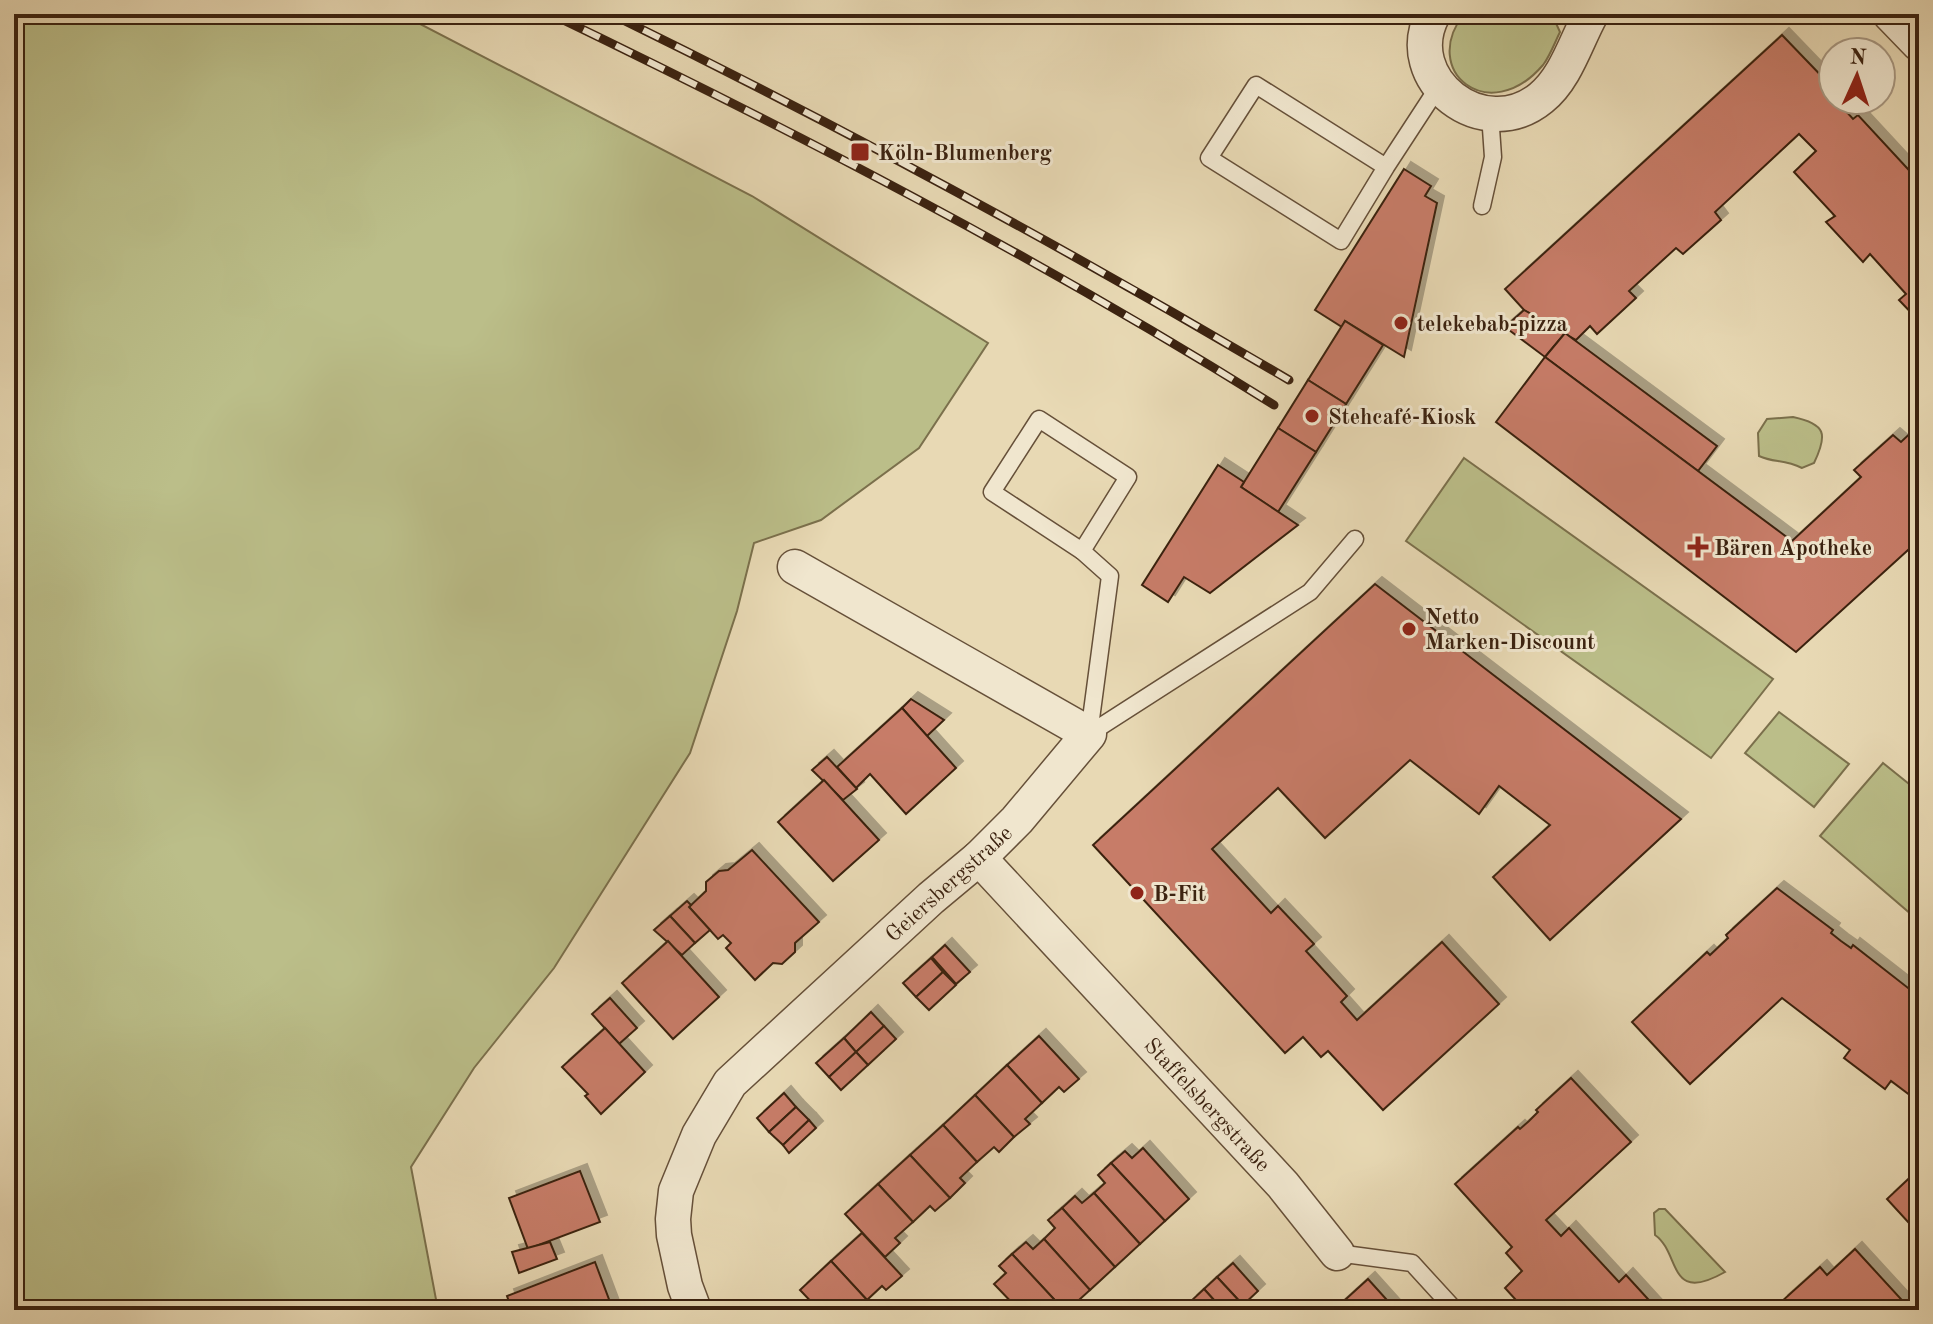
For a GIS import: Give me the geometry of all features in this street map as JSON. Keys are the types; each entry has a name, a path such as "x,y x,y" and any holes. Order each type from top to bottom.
{"street":[{"path":"1433,14 1426,45 1434,77 1456,103 1490,114 1509,114 1527,108 1543,97 1555,83 1591,14"},
{"path":"1890,14 1919,44"},
{"path":"795,567 1089,734"},
{"name":"Geiersbergstraße","path":"694,1310 685,1286 674,1235 676,1191 699,1135 730,1083 931,898 979,858 1017,820 1089,734"},
{"name":"Staffelsbergstraße","path":"979,858 1283,1185 1337,1253"}],"lane":[{"path":"1386,167 1256,85 1209,158 1341,241 1433,95 1443,90"},
{"path":"1482,206 1493,157 1490,114"},
{"path":"1082,551 1128,477 1039,419 992,492 1082,551 1110,576 1089,734"},
{"name":"Geiersbergstraße","path":"1089,734 1310,592 1355,539"},
{"name":"Staffelsbergstraße","path":"1337,1253 1412,1263 1455,1310"}],"green space":[{"path":"14,14 401,14 752,196 988,343 919,448 821,520 754,543 737,611 690,753 554,968 474,1068 411,1167 438,1310 14,1310"},
{"path":"1464,14 1539,14 1555,21 1560,32 1543,65 1522,83 1502,92 1482,92 1466,84 1455,72 1450,55 1452,35"},
{"path":"1793,417 1812,423 1821,432 1821,445 1814,463 1802,468 1759,456 1758,433 1767,419"},
{"path":"1464,458 1773,679 1711,758 1406,541"},
{"path":"1779,712 1849,764 1814,807 1745,753"},
{"path":"1883,763 1919,792 1919,921 1820,836"},
{"path":"1665,1209 1725,1272 1706,1281 1693,1283 1684,1280 1655,1235 1654,1213"}],"building":[{"path":"1782,35 1817,71 1817,116 1850,116 1853,119 1859,116 1919,181 1919,321 1899,300 1906,294 1870,254 1863,262 1826,222 1835,216 1794,172 1816,151 1799,134 1715,212 1721,220 1683,254 1676,248 1629,291 1636,298 1597,334 1590,326 1576,340 1524,310 1505,289"},
{"path":"1404,169 1431,186 1425,196 1437,203 1404,357 1345,321 1342,327 1315,310"},
{"path":"1524,310 1565,333 1545,357 1505,327"},
{"path":"1345,321 1383,345 1346,404 1308,380"},
{"path":"1565,333 1717,446 1698,471 1545,357"},
{"path":"1545,357 1792,541 1861,477 1854,470 1893,435 1901,442 1919,425 1919,540 1796,652 1496,422"},
{"name":"Stehcafé-Kiosk","path":"1308,380 1346,404 1316,452 1278,428"},
{"path":"1278,428 1316,452 1278,512 1241,487"},
{"path":"1218,465 1244,482 1241,487 1298,525 1210,593 1184,577 1168,602 1142,585"},
{"path":"1375,584 1681,819 1550,940 1493,877 1550,825 1499,786 1479,814 1410,760 1325,838 1278,788 1212,849 1271,913 1278,906 1314,944 1306,951 1347,996 1341,1002 1357,1020 1442,942 1499,1004 1383,1110 1328,1051 1321,1057 1303,1037 1285,1053 1093,845"},
{"path":"911,699 944,720 927,736 902,708"},
{"path":"902,708 956,768 906,814 870,774 856,788 837,767"},
{"path":"827,757 857,789 843,800 812,770"},
{"path":"824,780 879,840 833,881 778,822"},
{"path":"752,850 819,922 795,943 795,952 782,964 773,963 755,980 726,948 731,943 723,935 718,939 689,907 706,891 706,882 719,871 728,870"},
{"path":"1777,888 1833,930 1831,933 1841,941 1851,948 1853,945 1912,991 1910,993 1919,1001 1919,1102 1891,1081 1885,1089 1844,1058 1850,1050 1782,998 1690,1084 1632,1022 1707,952 1710,955 1728,938 1726,935"},
{"path":"687,901 710,930 695,943 670,916"},
{"path":"670,916 695,943 682,955 654,930"},
{"path":"668,941 719,997 673,1039 622,983"},
{"path":"945,945 970,972 956,984 932,957"},
{"path":"931,958 943,972 916,997 903,983"},
{"path":"943,972 956,985 929,1010 916,997"},
{"path":"610,998 637,1028 619,1044 592,1014"},
{"path":"871,1012 884,1026 856,1052 844,1038"},
{"path":"884,1026 896,1039 868,1065 856,1052"},
{"path":"605,1028 645,1072 601,1114 585,1096 588,1094 562,1067"},
{"path":"1039,1036 1079,1079 1064,1092 1059,1087 1042,1103 1007,1065"},
{"path":"844,1038 856,1052 829,1077 816,1063"},
{"path":"856,1052 868,1065 841,1090 829,1077"},
{"path":"1007,1065 1042,1103 1025,1119 1030,1124 1014,1137 975,1095"},
{"path":"1571,1078 1631,1142 1546,1220 1561,1236 1569,1228 1619,1282 1626,1275 1658,1310 1525,1310 1505,1288 1522,1271 1506,1253 1512,1247 1455,1184 1518,1127 1520,1129 1529,1121 1538,1112 1536,1110"},
{"path":"784,1093 796,1107 769,1132 757,1118"},
{"path":"975,1095 1014,1137 999,1152 994,1147 977,1162 943,1125"},
{"path":"796,1107 809,1120 783,1145 769,1132"},
{"path":"809,1120 816,1128 789,1153 783,1145"},
{"path":"943,1125 977,1162 960,1178 965,1183 950,1198 910,1155"},
{"path":"1143,1148 1189,1199 1165,1221 1111,1163 1125,1151 1132,1158"},
{"path":"910,1155 950,1198 935,1211 930,1206 913,1222 878,1184"},
{"path":"1111,1163 1165,1221 1140,1244 1094,1193 1105,1183 1098,1175"},
{"path":"1919,1169 1919,1234 1887,1199"},
{"path":"580,1171 600,1222 528,1249 509,1198"},
{"path":"878,1184 913,1222 895,1238 900,1243 885,1257 845,1214"},
{"path":"1094,1193 1140,1244 1115,1267 1062,1208 1075,1196 1082,1203"},
{"path":"1062,1208 1115,1267 1090,1290 1044,1239 1055,1228 1048,1220"},
{"path":"862,1233 902,1276 886,1290 882,1286 867,1300 831,1261"},
{"path":"1044,1239 1090,1290 1068,1310 1064,1310 1012,1254 1026,1242 1033,1249"},
{"path":"550,1242 557,1259 519,1273 512,1252"},
{"path":"1855,1249 1911,1310 1788,1310 1781,1302 1820,1267 1827,1275"},
{"path":"1012,1254 1064,1310 1019,1310 994,1284 1006,1273 999,1266"},
{"path":"831,1261 867,1300 855,1310 819,1310 800,1290"},
{"path":"595,1262 613,1310 512,1310 507,1296"},
{"path":"1233,1263 1258,1291 1243,1305 1217,1277"},
{"path":"1217,1277 1243,1305 1237,1310 1223,1310 1204,1289"},
{"path":"1368,1279 1396,1310 1335,1309"},
{"path":"1204,1289 1223,1310 1197,1310 1190,1302"}],"railway":[{"path":"551,14 918,199 1097,299 1274,405"},
{"path":"611,14 953,190 1289,380"}],"place":[{"name":"Köln-Blumenberg","path":"860,152"},
{"name":"telekebab-pizza","path":"1401,323"},
{"name":"Stehcafé-Kiosk","path":"1312,416"},
{"name":"Bären Apotheke","path":"1698,547"},
{"name":"Netto Marken-Discount","path":"1409,629"},
{"name":"B-Fit","path":"1137,893"}]}
